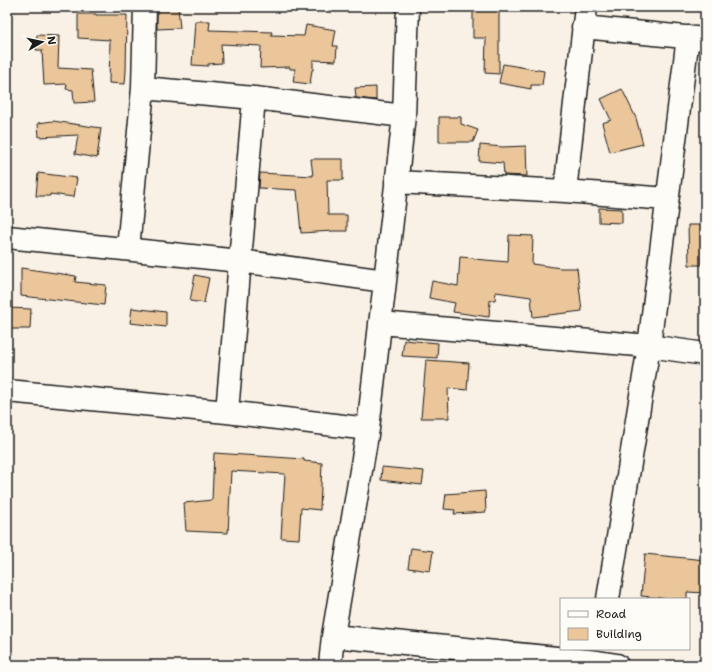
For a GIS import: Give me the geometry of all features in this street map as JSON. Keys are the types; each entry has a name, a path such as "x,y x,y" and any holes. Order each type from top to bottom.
{"street":[{"path":"128,250 143,88 145,7"},
{"path":"330,665 333,636 368,429 404,116 408,7"},
{"path":"565,192 584,17 696,38 667,200 649,346 608,598"},
{"path":"143,88 254,98 404,116"},
{"path":"227,412 254,98"},
{"path":"396,182 565,192 667,200"},
{"path":"7,237 240,261 385,281"},
{"path":"380,322 649,346 705,354"},
{"path":"7,391 227,412 368,429"},
{"path":"333,636 605,659"}],"building":[{"path":"157,7 178,7 180,28 157,29"},
{"path":"473,7 499,7 499,74 485,73 486,38 473,38"},
{"path":"78,14 127,15 125,84 109,83 110,40 78,38"},
{"path":"195,21 210,21 209,30 272,32 271,35 304,36 306,25 336,30 333,46 337,46 336,61 313,60 313,70 310,84 293,82 295,69 290,69 290,67 260,68 261,46 221,44 222,63 208,64 208,66 192,65"},
{"path":"37,35 59,36 58,68 91,70 94,102 74,103 73,90 66,89 67,84 44,85 42,50 36,50"},
{"path":"503,64 544,71 542,85 531,85 531,89 499,83"},
{"path":"376,87 376,100 356,98 355,88"},
{"path":"622,89 636,118 643,144 610,152 602,123 611,120 601,99"},
{"path":"439,117 461,117 461,124 478,130 473,142 439,142"},
{"path":"53,121 101,128 97,158 75,154 78,135 39,137 38,123"},
{"path":"480,145 503,147 526,146 527,176 504,175 503,163 479,161"},
{"path":"311,159 343,159 343,180 327,180 328,215 347,215 347,231 301,233 297,190 259,188 260,173 313,176"},
{"path":"38,173 77,178 74,197 50,194 50,196 36,196"},
{"path":"599,208 622,209 622,223 599,222"},
{"path":"688,225 705,225 705,265 689,265"},
{"path":"509,235 533,236 532,264 561,268 577,268 582,311 533,317 531,297 496,292 495,300 490,300 489,317 453,312 455,303 429,298 432,281 458,286 460,257 508,262"},
{"path":"21,268 76,276 75,282 106,285 104,305 21,296"},
{"path":"195,275 209,278 204,303 190,301"},
{"path":"7,308 31,309 30,329 7,329"},
{"path":"132,308 166,312 166,327 130,323"},
{"path":"404,340 438,343 437,358 402,356"},
{"path":"426,360 469,363 467,390 448,388 449,418 421,418"},
{"path":"214,453 304,459 304,461 322,463 320,510 301,508 299,539 281,538 285,474 231,471 228,533 186,531 184,503 212,500"},
{"path":"382,467 424,471 422,485 381,480"},
{"path":"485,491 486,512 454,514 455,510 444,509 446,494"},
{"path":"411,548 433,551 430,571 408,568"},
{"path":"645,554 705,560 705,593 687,592 687,598 641,596"}]}
